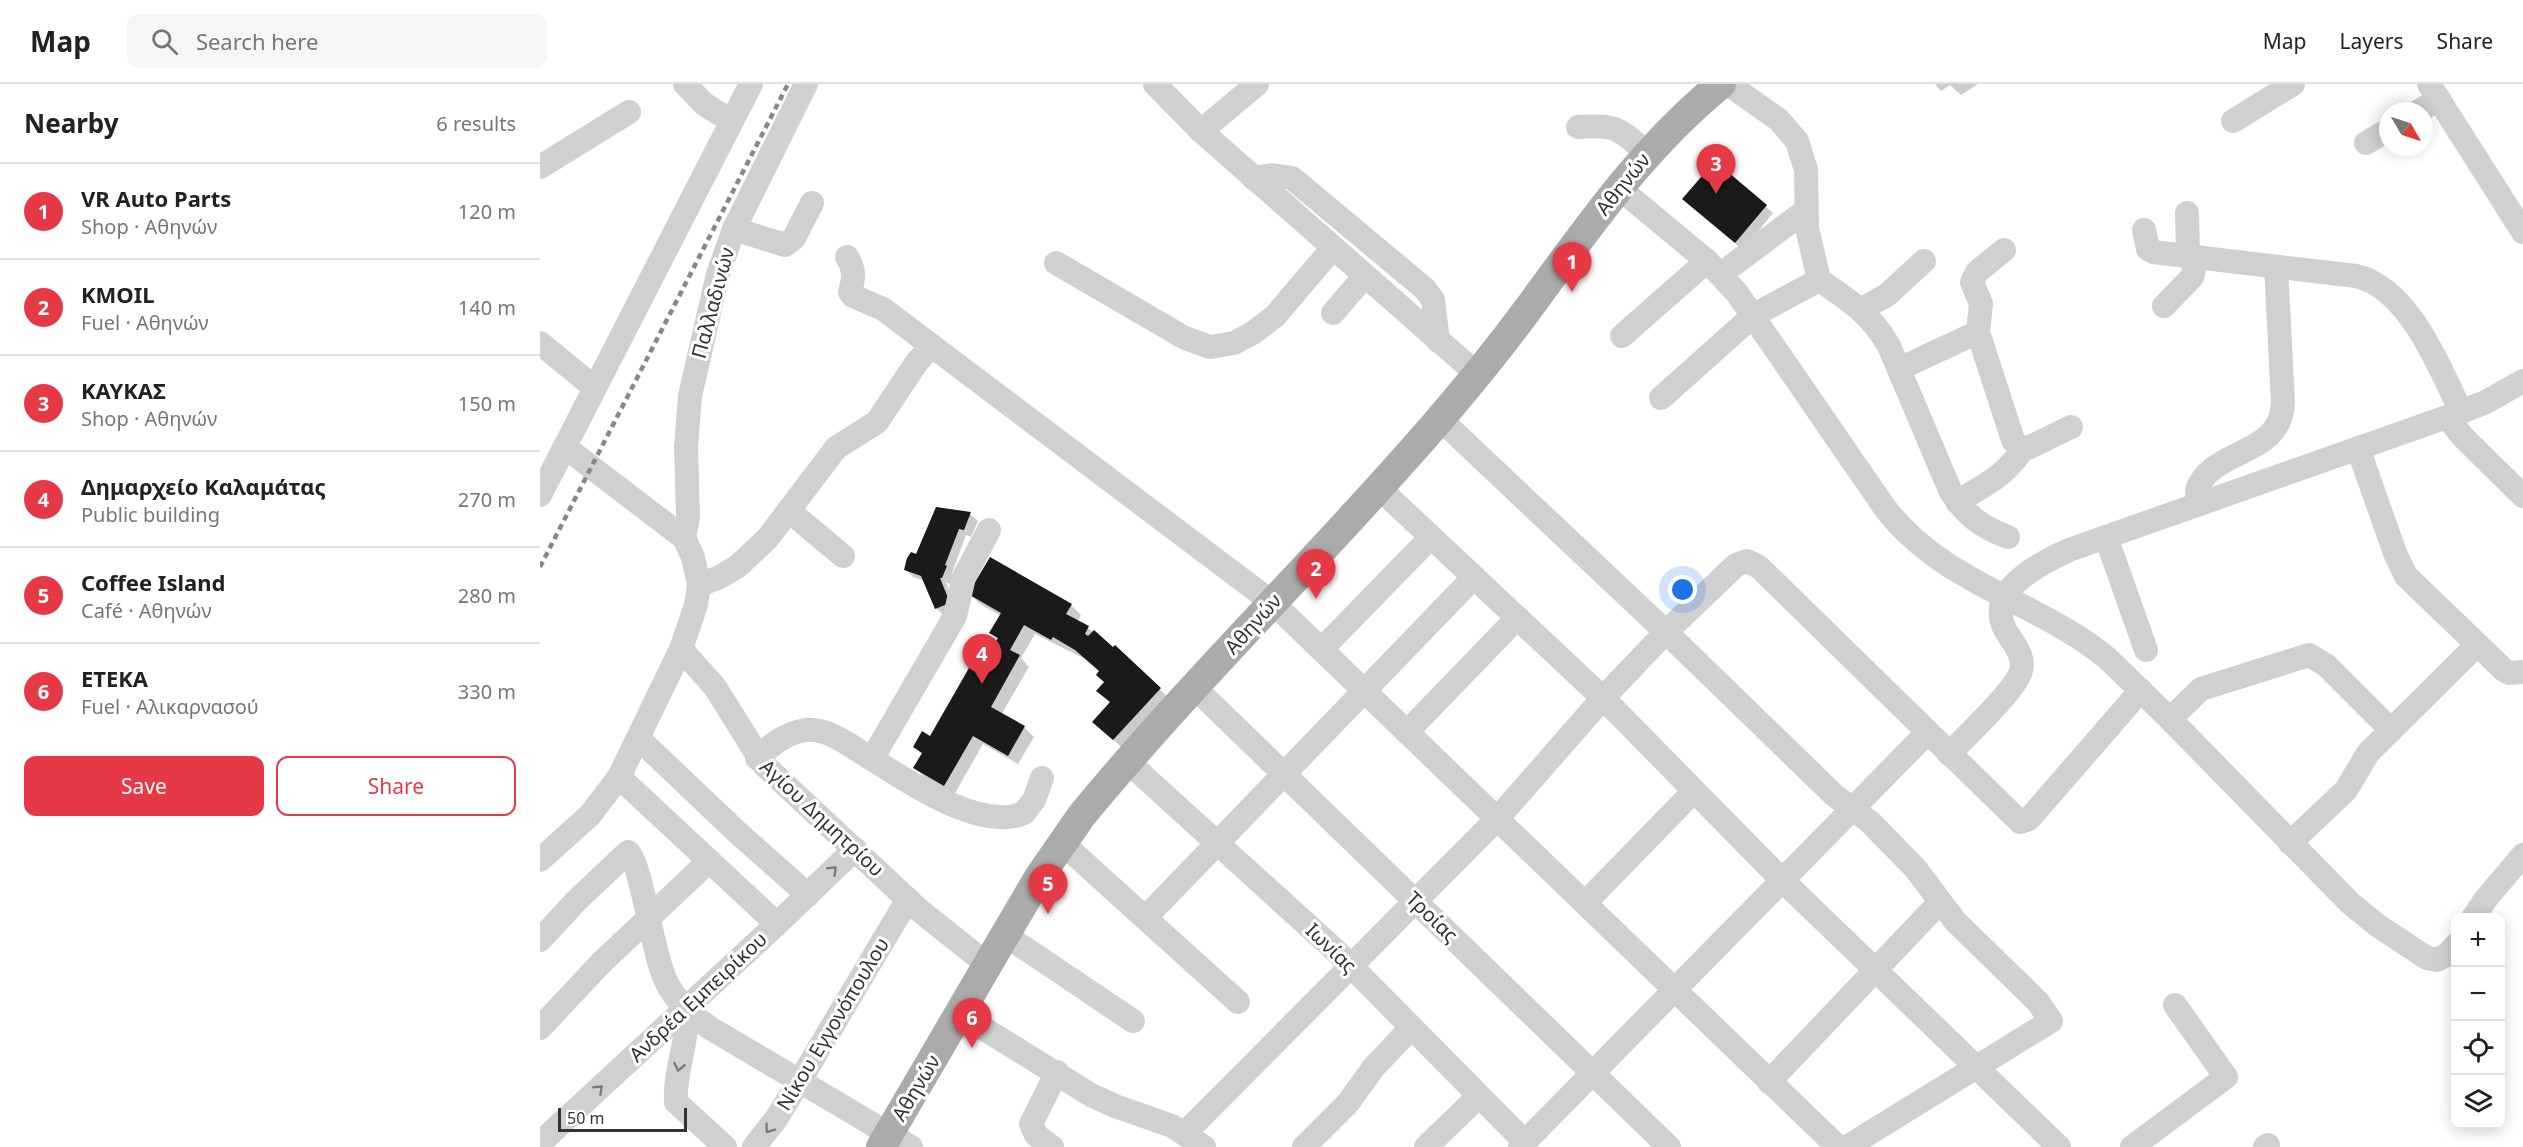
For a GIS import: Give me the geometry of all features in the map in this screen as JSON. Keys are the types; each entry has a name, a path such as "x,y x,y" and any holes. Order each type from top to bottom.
{"main road":[{"name":"Αθηνών","path":"894,1143 960,1014 1061,842 1128,762 1440,419 1619,188 1648,154 1695,106 1721,84"}],"street":[{"path":"685,84 704,104 731,121"},
{"path":"544,478 565,447 751,84"},
{"name":"Παλλαδινών","path":"684,538 688,517 686,447 690,396 720,268 734,229 806,84"},
{"path":"1155,84 1201,131 1253,178 1477,374"},
{"path":"1201,131 1257,84"},
{"path":"1728,84 1779,120 1797,141 1806,171 1805,211 1819,280 1862,309 1878,327 1899,369 1957,502 1974,521 2008,537"},
{"path":"2233,121 2293,84"},
{"path":"2429,98 2523,232"},
{"path":"540,167 629,112"},
{"path":"1578,127 1604,125 1614,128 1648,154"},
{"path":"2366,143 2379,135"},
{"path":"1253,178 1283,175 1298,182 1425,289 1434,306 1438,341"},
{"path":"1619,188 1714,268 1755,315 1830,429 1903,530 1926,550 2003,598 2090,644 2141,690 2358,910 2427,958 2437,960 2451,951"},
{"path":"734,229 785,245 794,238 812,203"},
{"path":"1622,336 1714,268 1805,211"},
{"path":"2164,306 2192,278 2193,256 2187,213"},
{"path":"2144,230 2150,251 2365,278 2384,289 2428,343 2463,437 2523,496"},
{"path":"1056,263 1185,338 1210,347 1234,343 1253,333 1275,316 1332,249"},
{"path":"2004,250 1973,276 1973,288 1982,310 1978,332 2013,440 2017,446 2023,448"},
{"path":"847,257 853,267 854,279 850,292 853,296 883,309 1277,599 1364,691 1838,1147"},
{"path":"1862,309 1887,295 1924,261"},
{"path":"2198,504 2197,490 2208,474 2221,463 2259,443 2273,432 2280,421 2283,402 2276,267"},
{"path":"1333,313 1364,277"},
{"path":"1660,398 1755,315 1819,280"},
{"path":"1899,369 1978,332"},
{"path":"540,343 595,388"},
{"path":"699,585 720,577 743,562 767,540 836,448 877,422 917,362 932,346"},
{"path":"1949,754 2013,685 2021,671 2021,656 2003,625 2000,613 2003,598 2041,563 2198,504 2454,415 2495,398 2523,381"},
{"path":"1440,419 1666,632 1834,795 1870,822 1915,867 1955,921 2038,1002 2051,1021 1847,1147"},
{"path":"1957,502 2010,468 2023,448 2071,428"},
{"path":"540,860 590,814 619,777 681,650 696,604 699,585 696,566 684,538 565,447"},
{"path":"2358,448 2406,576 2504,670 2509,673 2523,672"},
{"path":"1379,488 1603,698 1781,879 2059,1147"},
{"path":"789,511 843,556"},
{"path":"872,759 955,616 968,568 989,530"},
{"path":"1322,649 1431,537"},
{"path":"2106,537 2146,650"},
{"path":"960,1014 1102,1100 1172,1126 1194,1140 1351,966 1497,819 1603,698 1666,632 1736,565 1747,561 1758,567 2020,822 2029,819 2141,690"},
{"path":"1146,917 1474,577"},
{"path":"1407,732 1517,618"},
{"path":"2290,843 2346,790 2368,753 2477,645"},
{"name":"Αγίου Δημητρίου","path":"681,650 711,682 758,758 908,899 988,966"},
{"path":"2170,719 2201,689 2309,655 2326,665 2391,730"},
{"name":"Τροίας","path":"1195,688 1669,1147"},
{"path":"758,758 784,737 807,730 821,731 834,736 948,802 972,813 989,816 1011,816 1024,813 1034,800 1042,778"},
{"path":"1523,1145 1781,879 1927,733"},
{"path":"639,739 736,832 808,895"},
{"name":"Ιωνίας","path":"1128,762 1351,966 1523,1145"},
{"path":"619,777 777,924"},
{"path":"1585,903 1694,791"},
{"path":"1061,842 1239,1002"},
{"name":"Ανδρέα Εμπειρίκου","path":"540,1143 855,849"},
{"path":"540,940 577,900 628,852 633,856 639,870 647,919 661,969 670,989 686,1009 710,1028 894,1143"},
{"path":"2476,913 2523,855"},
{"path":"540,1028 601,963 708,862"},
{"name":"Νίκου Εγγονόπουλου","path":"754,1147 776,1119 799,1082 908,899"},
{"path":"1769,1082 1940,903"},
{"path":"1005,935 1133,1021"},
{"path":"2132,1147 2226,1077 2175,1005"},
{"path":"686,1009 688,1030 675,1086 676,1102 725,1147"},
{"path":"1304,1147 1347,1103 1374,1066 1411,1028"},
{"path":"1052,1147 1036,1135 1031,1124 1057,1072"},
{"path":"1426,1147 1478,1097"}],"building":[{"path":"1715,161 1767,205 1735,243 1682,199"},
{"path":"936,507 971,512 964,530 959,529 945,565 947,566 940,578 950,603 935,609 921,576 904,570 911,552 916,554"},
{"path":"990,557 1072,604 1066,614 1089,626 1085,634 1088,636 1094,630 1113,647 1115,645 1161,688 1113,740 1092,722 1110,702 1096,691 1104,682 1096,675 1099,671 1075,650 1053,637 1051,640 1024,625 1010,650 1020,655 991,707 1025,726 1008,756 973,736 944,786 913,768 922,753 913,747 922,731 930,736 973,661 965,657 974,641 981,645 987,635 996,641 998,638 989,633 1001,613 968,594"}],"railway":[{"path":"540,567 788,84"}],"place":[{"name":"ΚΑΥΚΑΣ","path":"1716,194"},
{"name":"VR Auto Parts","path":"1572,292"},
{"name":"KMOIL","path":"1316,599"},
{"name":"Δημαρχείο Καλαμάτας","path":"982,684"},
{"name":"Coffee Island","path":"1048,914"},
{"name":"ΕΤΕΚΑ","path":"972,1048"}]}
